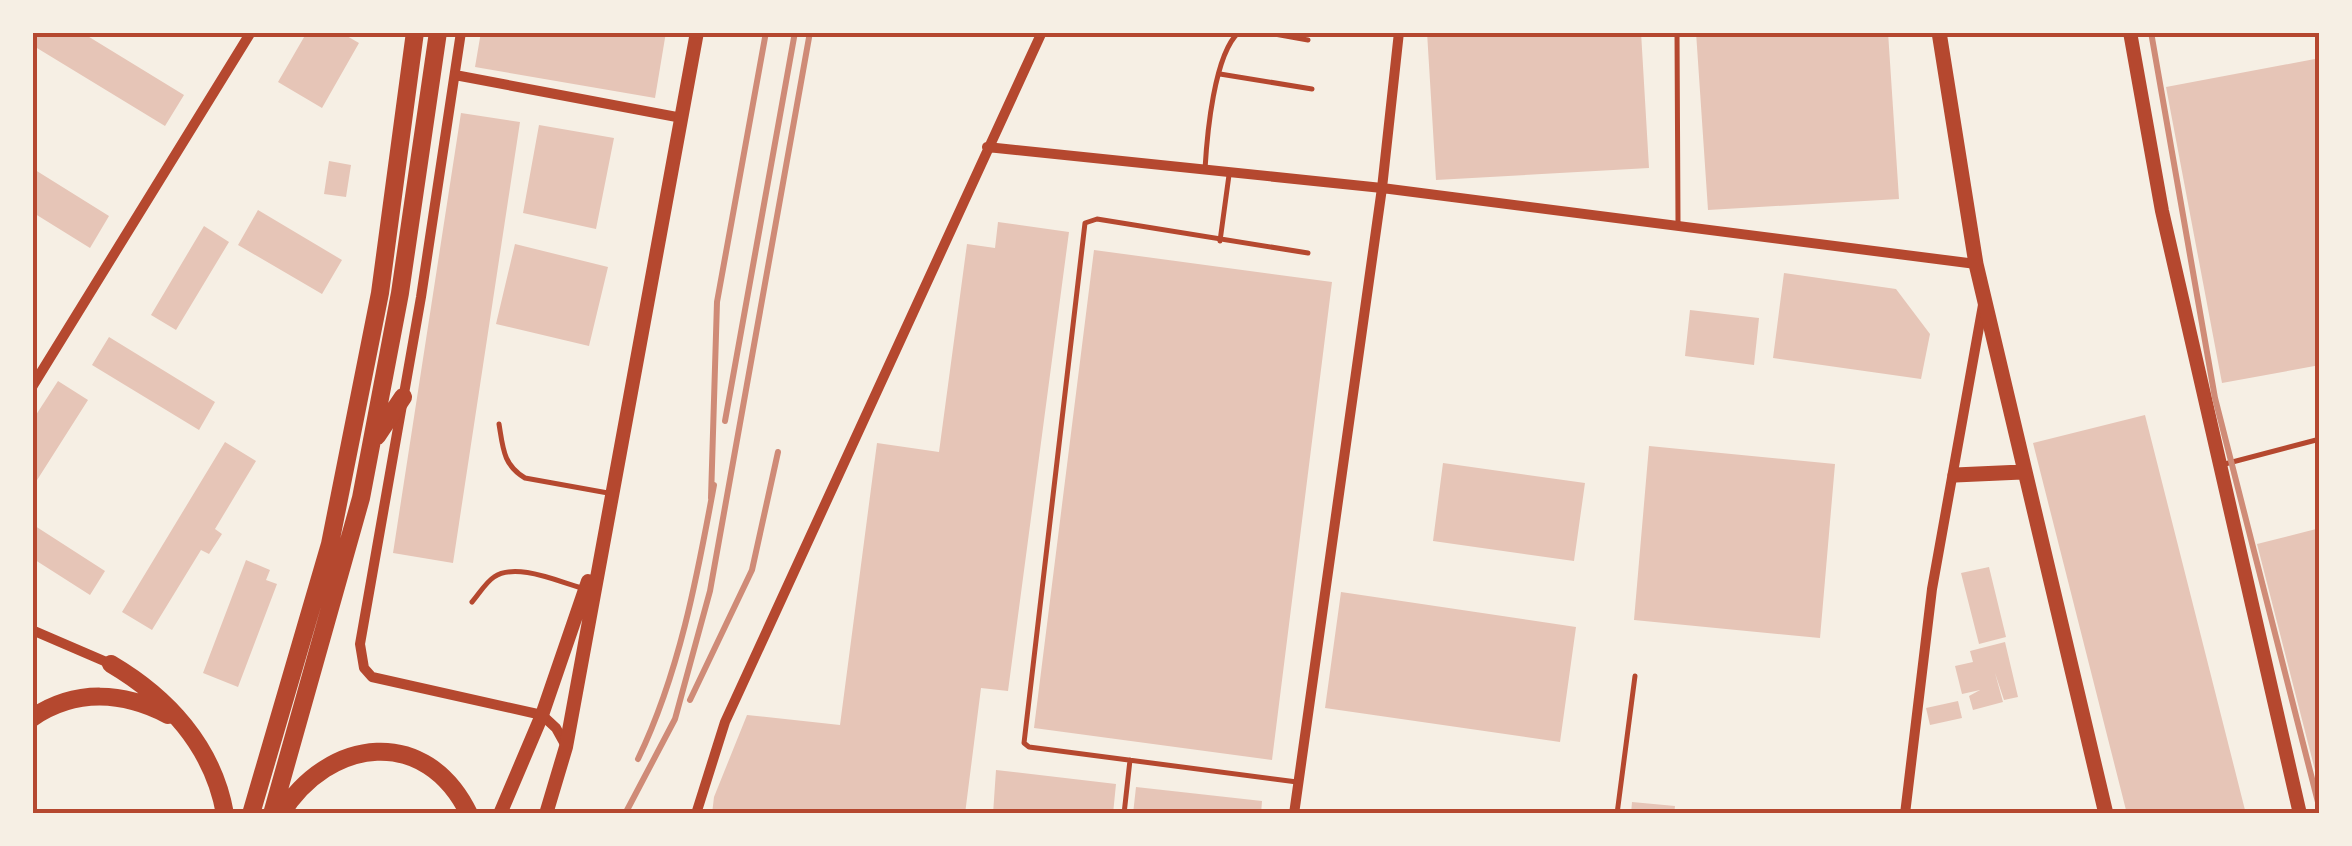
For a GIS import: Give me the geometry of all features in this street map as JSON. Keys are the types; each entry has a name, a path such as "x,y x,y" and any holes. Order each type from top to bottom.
{"main road":[{"path":"251,814 330,544 380,293 415,32"},
{"path":"272,814 351,547 400,292 438,32"},
{"path":"1939,32 1976,264 2022,472 2106,814"},
{"path":"371,445 403,397"},
{"path":"1955,475 2022,472"},
{"path":"111,664 139,680 185,724 210,766 224,814"},
{"path":"32,718 60,703 112,696 143,702 185,724"},
{"path":"281,814 316,772 366,750 397,752 422,763 455,788 469,814"}],"street":[{"path":"32,387 251,32"},
{"path":"461,32 360,644 364,668 381,681 542,715 556,728 566,747"},
{"path":"546,814 566,747 697,32"},
{"path":"696,814 724,722 1042,32"},
{"path":"1294,814 1382,188 1400,32"},
{"path":"2130,32 2162,212 2300,814"},
{"path":"455,75 682,118"},
{"path":"987,146 1382,188 1976,264"},
{"path":"1905,814 1932,589 1984,299"},
{"path":"500,814 542,715 602,543"},
{"path":"32,630 111,664"}],"lane":[{"path":"1204,168 1207,130 1224,51 1238,32"},
{"path":"1263,32 1308,40"},
{"path":"1677,32 1678,226"},
{"path":"1220,74 1312,89"},
{"path":"1220,241 1230,171"},
{"path":"1297,782 1029,747 1024,742 1085,223 1097,219 1308,253"},
{"path":"499,424 505,460 515,472 611,494"},
{"path":"2219,466 2320,439"},
{"path":"472,602 493,577 502,574 522,572 585,589"},
{"path":"1617,814 1635,676"},
{"path":"1124,814 1130,760"}],"building":[{"path":"32,32 81,32 184,95 165,126 32,45"},
{"path":"307,32 340,32 359,43 322,108 278,82"},
{"path":"481,32 666,32 655,98 475,67"},
{"path":"1427,32 1641,32 1649,168 1436,180"},
{"path":"1696,32 1888,32 1899,199 1708,210"},
{"path":"2320,58 2320,365 2222,383 2166,87"},
{"path":"461,113 520,122 453,563 393,553"},
{"path":"539,125 614,138 596,229 523,213"},
{"path":"329,161 351,165 346,197 324,194"},
{"path":"32,168 109,216 90,248 32,212"},
{"path":"258,210 342,260 322,294 238,245"},
{"path":"998,222 1069,232 1008,691 981,688 965,814 712,814 714,797 747,715 840,725 877,443 939,452 967,244 995,248"},
{"path":"204,226 229,242 176,330 151,315"},
{"path":"515,244 608,267 589,346 496,324"},
{"path":"1094,250 1332,282 1272,760 1034,728"},
{"path":"1784,273 1896,289 1930,334 1921,379 1773,358"},
{"path":"1690,310 1759,318 1754,365 1685,356"},
{"path":"109,337 215,402 199,430 92,365"},
{"path":"58,381 88,400 32,488 32,421"},
{"path":"2145,415 2246,814 2127,814 2033,443"},
{"path":"225,442 256,461 215,529 222,534 209,554 201,550 152,630 122,612"},
{"path":"1649,446 1835,464 1820,638 1634,620"},
{"path":"1443,463 1585,483 1574,561 1433,541"},
{"path":"32,524 105,571 90,595 32,558"},
{"path":"2320,528 2320,782 2318,782 2257,544"},
{"path":"246,560 270,570 266,580 277,584 238,687 203,673"},
{"path":"1989,567 2006,637 1979,644 1961,573"},
{"path":"1341,592 1576,627 1560,742 1325,708"},
{"path":"2005,642 2018,697 2004,700 1995,673 2003,702 1973,710 1969,696 1980,690 1962,694 1955,666 1973,662 1970,651"},
{"path":"1958,701 1962,718 1930,725 1926,708"},
{"path":"996,770 1116,784 1113,814 993,814"},
{"path":"1136,787 1262,801 1261,814 1133,814"},
{"path":"1632,802 1675,806 1674,814 1631,814"}],"railway":[{"path":"711,498 717,302 766,32"},
{"path":"725,421 795,32"},
{"path":"625,814 675,719 710,591 810,32"},
{"path":"2151,32 2215,398 2320,810"},
{"path":"690,700 752,570 778,452"},
{"path":"638,759 676,659 714,485"}]}
